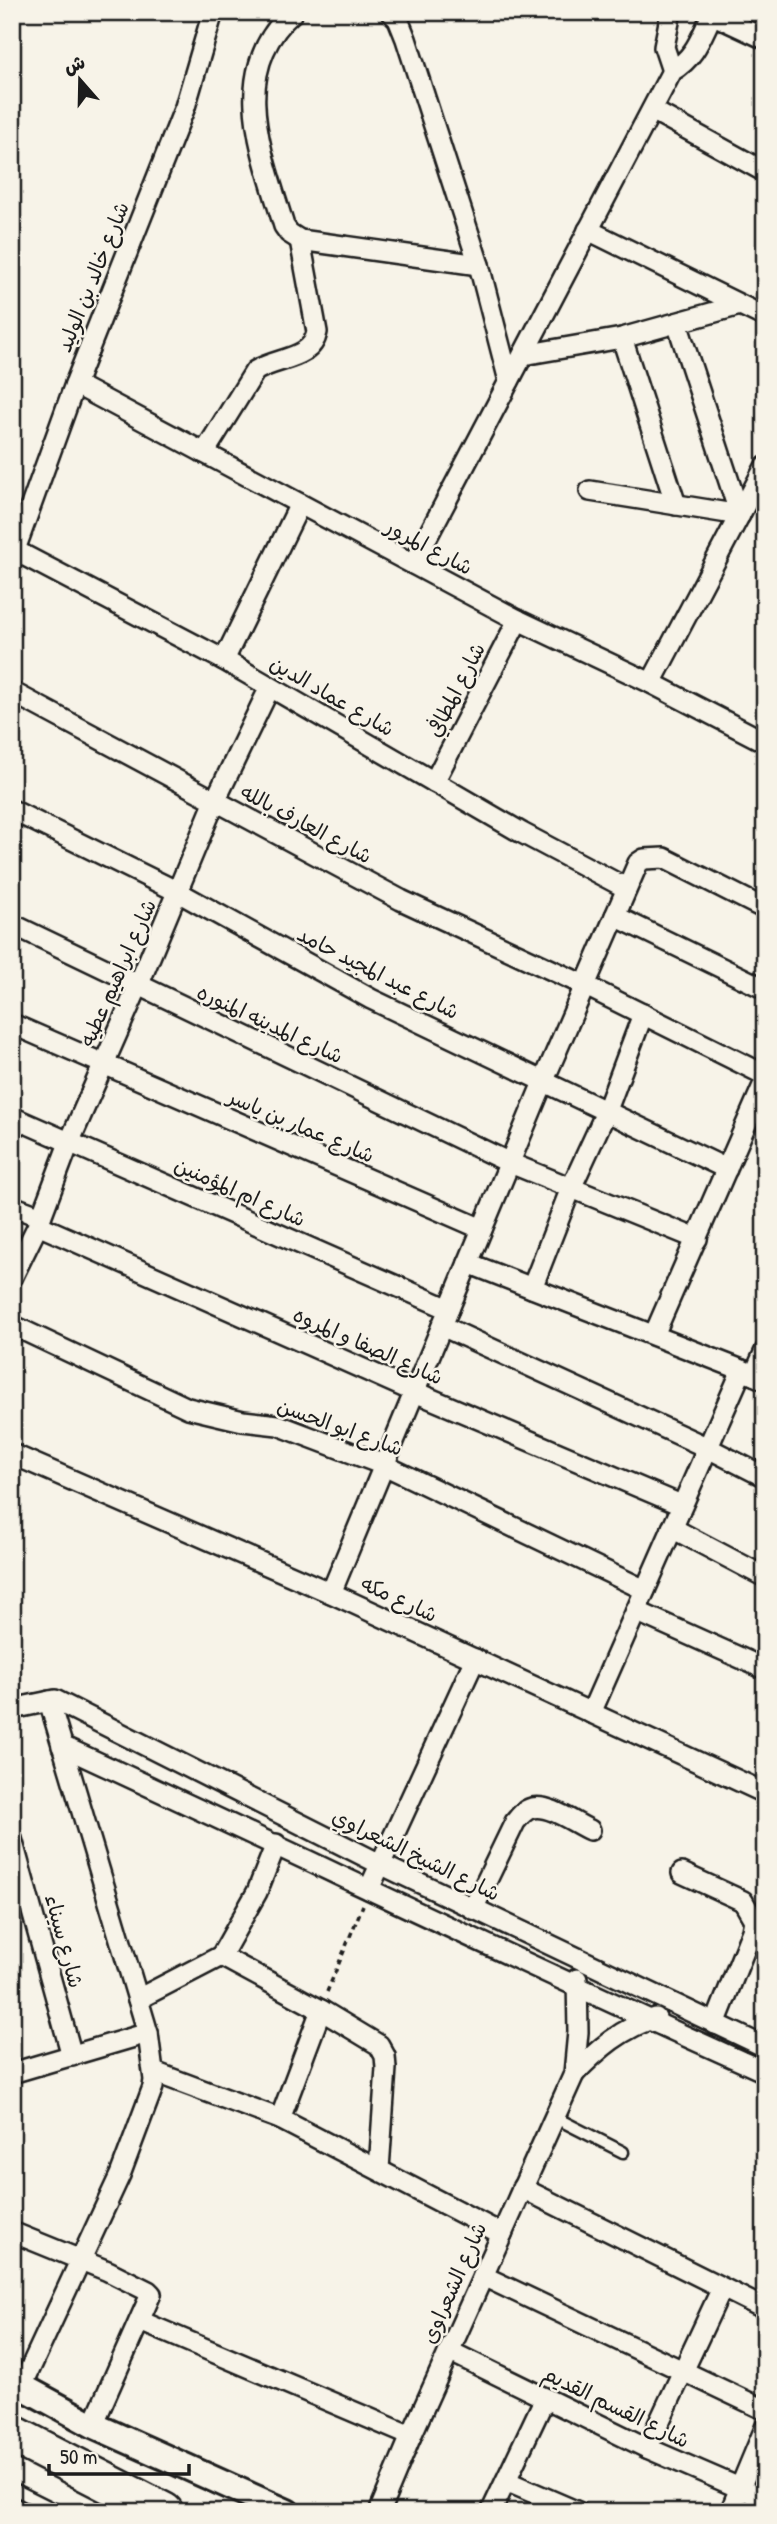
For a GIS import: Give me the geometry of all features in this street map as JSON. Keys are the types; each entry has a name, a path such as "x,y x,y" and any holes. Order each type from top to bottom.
{"highway":[{"path":"12,2434 164,2512"}],"street":[{"name":"شارع خالد بن الوليد","path":"13,552 75,384 185,107 213,12"},
{"path":"293,12 273,35 263,55 256,76 253,99 254,121 284,226 289,233 300,240 479,265"},
{"path":"391,12 398,19 406,39 479,265 509,381"},
{"path":"671,12 664,47 672,71"},
{"path":"413,564 672,71 694,52 709,14 765,39"},
{"path":"652,110 765,172"},
{"path":"588,230 765,317"},
{"path":"204,453 256,371 270,363 308,351 313,346 317,332 300,240"},
{"path":"523,355 621,338 740,305"},
{"path":"677,323 740,515"},
{"path":"621,338 676,505"},
{"name":"شارع المرور","path":"75,384 518,620 651,683 765,742"},
{"path":"651,683 765,467"},
{"path":"590,491 740,515"},
{"path":"225,660 300,504"},
{"name":"شارع عماد الدين","path":"13,552 225,660 522,833 626,888"},
{"name":"شارع المطافي","path":"434,782 518,620"},
{"name":"شارع ابراهيم عطيه","path":"12,1278 40,1221 69,1143 215,801 270,687"},
{"name":"شارع العارف بالله","path":"12,692 401,900 584,985 765,1076"},
{"name":"شارع عبد المجيد حامد","path":"12,810 178,892 370,999 727,1169"},
{"path":"331,1593 544,1080 638,863 644,859 664,858 765,909"},
{"path":"615,916 765,989"},
{"name":"شارع المدينه المنوره","path":"12,925 510,1163 697,1239"},
{"path":"532,1288 571,1188 607,1110 643,1014"},
{"name":"شارع عمار بن ياسر","path":"12,1024 482,1229"},
{"path":"654,1335 765,1081"},
{"name":"شارع ام المؤمنين","path":"12,1117 446,1317 765,1477"},
{"name":"شارع الصفا و المروه","path":"12,1206 415,1392 681,1505"},
{"path":"468,1262 754,1375"},
{"name":"شارع ابو الحسن","path":"12,1325 188,1408 243,1421 278,1425 384,1465 645,1590"},
{"path":"591,1713 708,1448 754,1375 765,1351"},
{"name":"شارع مكه","path":"12,1454 331,1593 765,1793"},
{"path":"672,1528 765,1577"},
{"path":"636,1611 765,1669"},
{"path":"369,1889 475,1659"},
{"name":"شارع الشيخ الشعراوي","path":"49,1701 55,1700 380,1864 765,2048"},
{"path":"12,1709 49,1701 148,2033 154,2072 153,2087 120,2175 17,2384 93,2425 287,2512"},
{"path":"62,1746 276,1844 578,1989 765,2072"},
{"path":"473,1909 515,1822 522,1813 532,1808 546,1809 590,1830"},
{"name":"شارع سيناء","path":"12,1839 72,2056"},
{"path":"138,1999 220,1956 257,1892 276,1844"},
{"path":"682,1873 743,1901 754,1920 715,2024"},
{"path":"220,1956 321,2010 379,2045 386,2068 379,2169"},
{"name":"شارع الشعراوى","path":"379,2512 574,2074 578,1989 574,1957"},
{"path":"280,2119 321,2010"},
{"name":"شارع الشعراوى","path":"574,2074 612,2040 648,2021 684,2011"},
{"path":"12,2073 148,2033"},
{"path":"154,2072 280,2119 502,2234"},
{"path":"522,2189 765,2309"},
{"path":"12,2232 148,2291 150,2297 93,2425"},
{"path":"483,2276 765,2410"},
{"path":"647,2448 722,2288"},
{"path":"140,2321 411,2436"},
{"name":"شارع القسم القديم","path":"449,2351 647,2448 765,2500"},
{"path":"491,2512 545,2398"},
{"path":"730,2512 765,2428"},
{"path":"506,2480 579,2512"}],"lane":[{"path":"554,2117 623,2152"},
{"path":"12,2488 60,2512"}],"path":[{"path":"321,2010 369,1889"}]}
